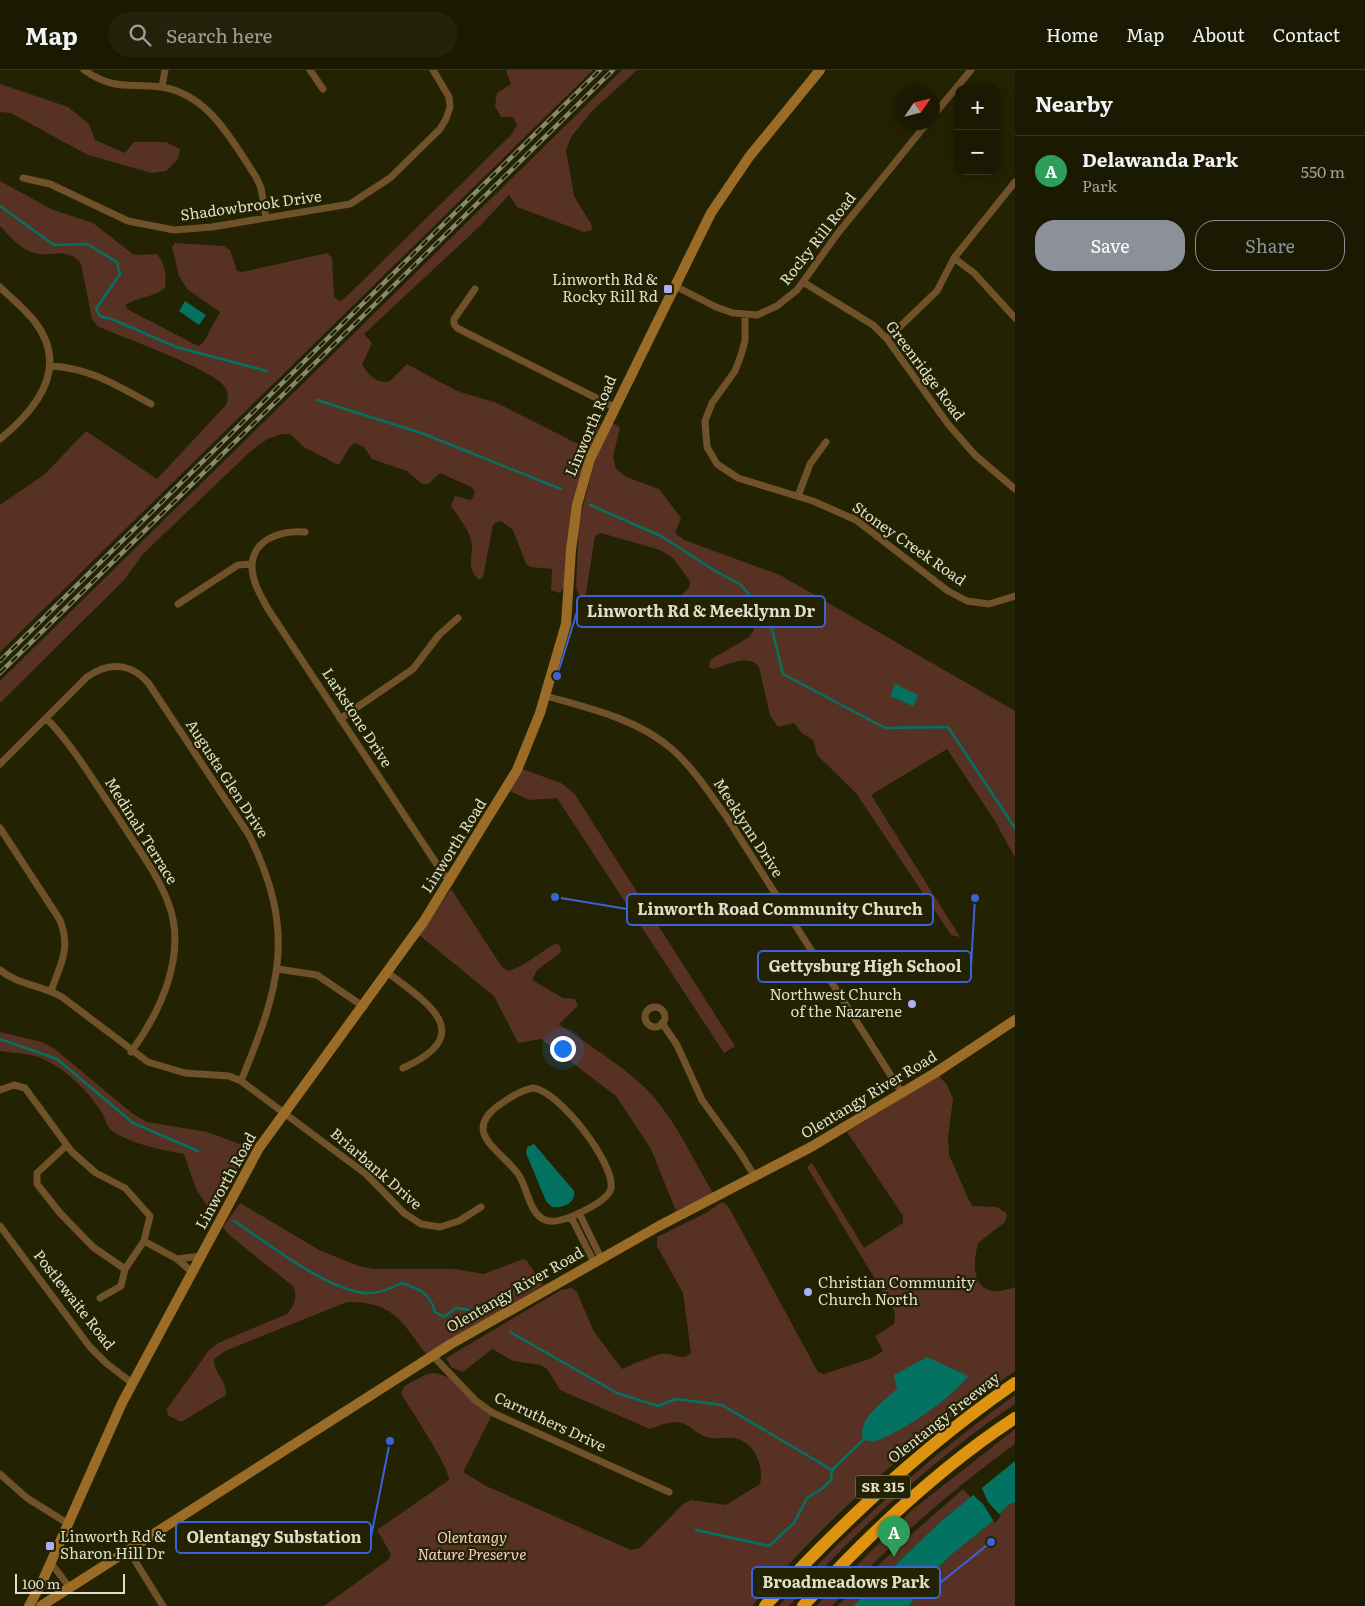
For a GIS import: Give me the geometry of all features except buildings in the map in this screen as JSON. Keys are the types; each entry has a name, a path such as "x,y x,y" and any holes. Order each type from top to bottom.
{"highway":[{"name":"Olentangy Freeway","path":"765,1606 814,1552 872,1496 962,1420 1015,1383"},
{"name":"SR 315","path":"803,1606 891,1518 950,1466 1015,1418"}],"main road":[{"name":"Linworth Road","path":"29,1606 51,1563 67,1523 132,1383 259,1148 388,973 450,882 517,770 546,696 566,624 571,550 577,505 590,459 614,406 711,213 729,184 820,70"},
{"name":"Olentangy River Road","path":"41,1606 432,1356 598,1260 811,1147 902,1093 1015,1020"}],"street":[{"path":"84,70 96,78 123,86 162,87 192,98 205,107 216,119 256,177 261,188 266,218"},
{"path":"162,87 165,70"},
{"path":"310,70 323,89"},
{"name":"Shadowbrook Drive","path":"23,178 50,184 106,212 143,226 174,230 212,227 350,204 364,197 390,178 440,130 450,107 447,92 434,70"},
{"path":"940,107 971,70"},
{"name":"Rocky Rill Road","path":"675,286 724,311 745,315 768,312 803,282 838,233 922,130"},
{"path":"887,339 937,291 954,258 1015,182"},
{"path":"954,258 974,273 1015,318"},
{"name":"Greenridge Road","path":"803,282 873,325 887,339 948,424 975,455 1015,488"},
{"path":"0,287 29,315 41,330 47,346 50,366 46,385 41,395 17,425 0,439"},
{"path":"475,289 454,319 454,324 470,335 614,406"},
{"name":"Stoney Creek Road","path":"745,315 745,341 735,371 712,403 705,421 707,447 718,464 726,472 738,478 798,496 856,520 948,591 967,601 989,604 1015,596"},
{"path":"50,366 78,368 90,372 151,404"},
{"path":"798,496 810,464 826,442"},
{"path":"178,604 238,565 252,564 256,554 268,539 290,530 305,532"},
{"name":"Larkstone Drive","path":"252,564 257,588 268,609 450,882"},
{"path":"340,719 413,669 439,635 458,618"},
{"name":"Augusta Glen Drive","path":"47,719 87,677 98,670 112,666 126,667 144,678 249,835 267,876 276,913 278,969 266,1018 241,1081"},
{"name":"Meeklynn Drive","path":"546,696 591,709 648,732 673,750 696,774 726,816 902,1093"},
{"path":"0,764 47,719"},
{"name":"Medinah Terrace","path":"47,719 65,738 92,778 153,871 169,904 174,942 173,964 152,1018 131,1052"},
{"path":"0,828 60,920 66,935 66,952 51,990"},
{"path":"278,969 308,972 317,975 364,1006"},
{"path":"0,970 14,980 51,990 73,1005 131,1052 148,1062 162,1068 186,1073 229,1076 241,1081"},
{"path":"388,973 425,1000 437,1017 442,1031 441,1038 434,1050 403,1068"},
{"path":"662,1023 677,1045 702,1100 741,1154 755,1177"},
{"name":"Briarbank Drive","path":"241,1081 366,1174 404,1214 420,1224 440,1227 459,1220 482,1207"},
{"path":"0,1090 14,1085 25,1088 66,1146 96,1173 125,1188 148,1212 150,1221 144,1240 125,1269 121,1286 100,1298"},
{"path":"533,1088 540,1089 553,1098 592,1140 610,1178 611,1186 605,1198 579,1213 554,1222 538,1216 519,1176 508,1161 494,1150 485,1139 484,1125 488,1115 520,1092 533,1088"},
{"path":"66,1146 38,1173 37,1184 60,1213 92,1247 125,1269"},
{"path":"579,1213 598,1260"},
{"path":"571,1217 598,1260"},
{"name":"Postlewaite Road","path":"0,1226 90,1347 106,1363 132,1383"},
{"path":"144,1240 177,1259 192,1272"},
{"path":"177,1259 201,1256"},
{"name":"Carruthers Drive","path":"432,1356 475,1400 493,1413 669,1492"},
{"path":"0,1474 27,1498 67,1523"},
{"path":"129,1551 163,1606"},
{"path":"51,1563 70,1588"}],"green space":[{"path":"506,70 593,70 0,652 0,505 45,474 86,431 157,479 226,405 228,396 225,387 203,371 97,326 92,319 81,264 71,255 40,254 29,251 16,242 0,226 0,181 53,210 93,223 134,255 157,254 165,270 165,288 156,294 131,302 126,305 127,309 198,346 203,343 220,312 187,289 179,276 172,247 175,243 224,246 230,250 237,271 243,272 327,253 332,258 334,297 340,301 511,135 517,125 513,117 501,117 495,106 497,93 511,84"},
{"path":"622,70 637,70 592,111 571,137 566,150 574,196 591,224 592,230 584,232 517,207 509,195 480,226 364,334 372,343 362,365 377,380 390,381 407,364 457,391 497,403 582,446 593,424 598,421 600,425 578,485 567,543 564,587 560,593 551,590 552,569 531,567 526,564 513,530 501,521 493,525 483,577 480,580 475,576 471,566 472,546 470,536 451,506 455,496 470,500 473,498 475,491 471,487 440,473 428,484 422,484 407,471 372,459 364,447 355,443 350,447 338,465 304,447 290,434 282,434 269,438 252,450 144,553 124,580 0,703 0,681"},
{"path":"0,84 68,107 89,124 95,140 125,153 134,142 166,142 180,149 178,159 166,171 152,173 88,155 11,113 0,112"},
{"path":"612,423 620,427 613,457 616,469 626,477 659,489 681,518 675,533 684,540 780,575 1015,711 1015,858 995,821 947,749 871,795 960,937 951,935 856,793 817,755 813,740 802,733 794,723 778,727 770,715 759,667 755,663 744,660 713,669 709,667 710,660 749,637 754,630 750,623 739,615 703,609 669,624 659,624 657,618 689,588 690,581 673,558 660,550 601,533 595,536 586,593 584,596 579,595 576,587 579,521 595,459"},
{"path":"522,769 561,783 574,793 735,1046 724,1053 557,798 529,800 510,791"},
{"path":"451,889 502,967 508,971 521,966 556,943 560,946 561,952 537,970 532,980 563,998 575,999 578,1006 559,1024 621,1067 644,1086 662,1107 678,1131 713,1193 676,1211 651,1149 616,1096 541,1039 518,1043 494,996 419,935"},
{"path":"0,1032 42,1042 55,1049 133,1114 147,1122 207,1132 251,1148 213,1215 196,1189 184,1154 140,1144 115,1133 110,1129 101,1111 89,1095 65,1072 38,1057 0,1051"},
{"name":"Olentangy Nature Preserve","path":"939,1076 947,1085 953,1099 948,1137 949,1155 969,1200 972,1206 997,1207 1007,1214 1005,1222 978,1243 975,1265 979,1282 984,1288 992,1291 1002,1291 1015,1287 1015,1371 979,1396 909,1451 843,1509 752,1606 324,1606 388,1560 391,1554 377,1530 449,1480 448,1473 437,1451 401,1394 404,1386 428,1374 436,1373 454,1381 493,1413 463,1472 486,1486 631,1550 640,1548 683,1504 691,1500 726,1505 760,1484 761,1471 757,1457 750,1446 738,1439 707,1437 680,1422 670,1422 650,1429 560,1390 548,1370 541,1365 513,1361 492,1349 463,1372 452,1368 446,1358 561,1290 572,1288 577,1292 593,1330 622,1369 661,1354 681,1357 688,1356 691,1353 683,1293 657,1246 657,1237 706,1213 722,1202 728,1206 818,1372 824,1374 872,1358 883,1351 875,1336 894,1324 895,1312 807,1167 812,1163 864,1248 903,1223 903,1216 847,1132"},
{"path":"240,1203 321,1251 359,1266 374,1269 455,1269 484,1274 523,1259 527,1261 543,1285 426,1354 402,1323 386,1309 376,1305 347,1302 225,1351 214,1359 214,1364 225,1386 226,1395 181,1422 169,1416 166,1410 210,1349 218,1343 287,1314 295,1301 294,1287 228,1234 223,1227"},
{"path":"1015,1395 1015,1404 924,1473 840,1551 789,1606 779,1606 834,1548 891,1494 952,1443"},
{"path":"1015,1429 1015,1444 919,1520 832,1606 816,1606 912,1510"},
{"path":"963,1489 971,1497 940,1522 853,1606 837,1606 897,1547"},
{"path":"1015,1502 1015,1606 909,1606 930,1576 951,1555 987,1526 1008,1505"}],"water":[{"path":"185,301 206,315 199,325 179,311"},
{"path":"895,684 918,695 913,706 890,696"},
{"path":"534,1144 574,1191 573,1199 568,1204 552,1207 546,1201 526,1153 527,1147"},
{"path":"927,1357 968,1376 939,1404 911,1423 875,1441 863,1440 862,1432 867,1418 872,1411 897,1389 894,1375"},
{"path":"1015,1461 1015,1502 1008,1505 987,1526 951,1555 930,1576 909,1606 853,1606 940,1522"}],"pier":[{"path":"981,1486 988,1502 1001,1516 995,1523 983,1504 972,1494"}],"waterway":[{"path":"0,206 54,245 87,244 117,262 120,274 96,309 100,316 114,320 176,347 267,371"},
{"path":"317,400 424,434 561,489"},
{"path":"590,505 661,536 717,572 740,584 769,617 783,674 885,728 948,727 1015,828"},
{"path":"0,1039 57,1059 133,1123 198,1151"},
{"path":"234,1221 311,1272 343,1288 369,1293 386,1290 402,1283 414,1287 427,1296 435,1312 444,1317 456,1308 469,1310"},
{"path":"510,1332 617,1393 658,1406 676,1399 722,1405 832,1470"},
{"path":"696,1530 769,1546 794,1523 807,1498 823,1488 831,1480 832,1470 863,1440"}],"railway":[{"path":"0,661 600,70"},
{"path":"0,673 613,70"}],"place":[{"name":"Linworth Rd & Rocky Rill Rd","path":"668,289"},
{"name":"Linworth Rd & Meeklynn Dr","path":"557,676"},
{"name":"Linworth Road Community Church","path":"555,897"},
{"name":"Gettysburg High School","path":"975,898"},
{"name":"Northwest Church of the Nazarene","path":"912,1004"},
{"name":"Christian Community Church North","path":"808,1292"},
{"name":"Olentangy Substation","path":"390,1441"},
{"name":"Broadmeadows Park","path":"991,1542"},
{"name":"Linworth Rd & Sharon Hill Dr","path":"50,1546"},
{"name":"Delawanda Park","path":"894,1557"}]}
